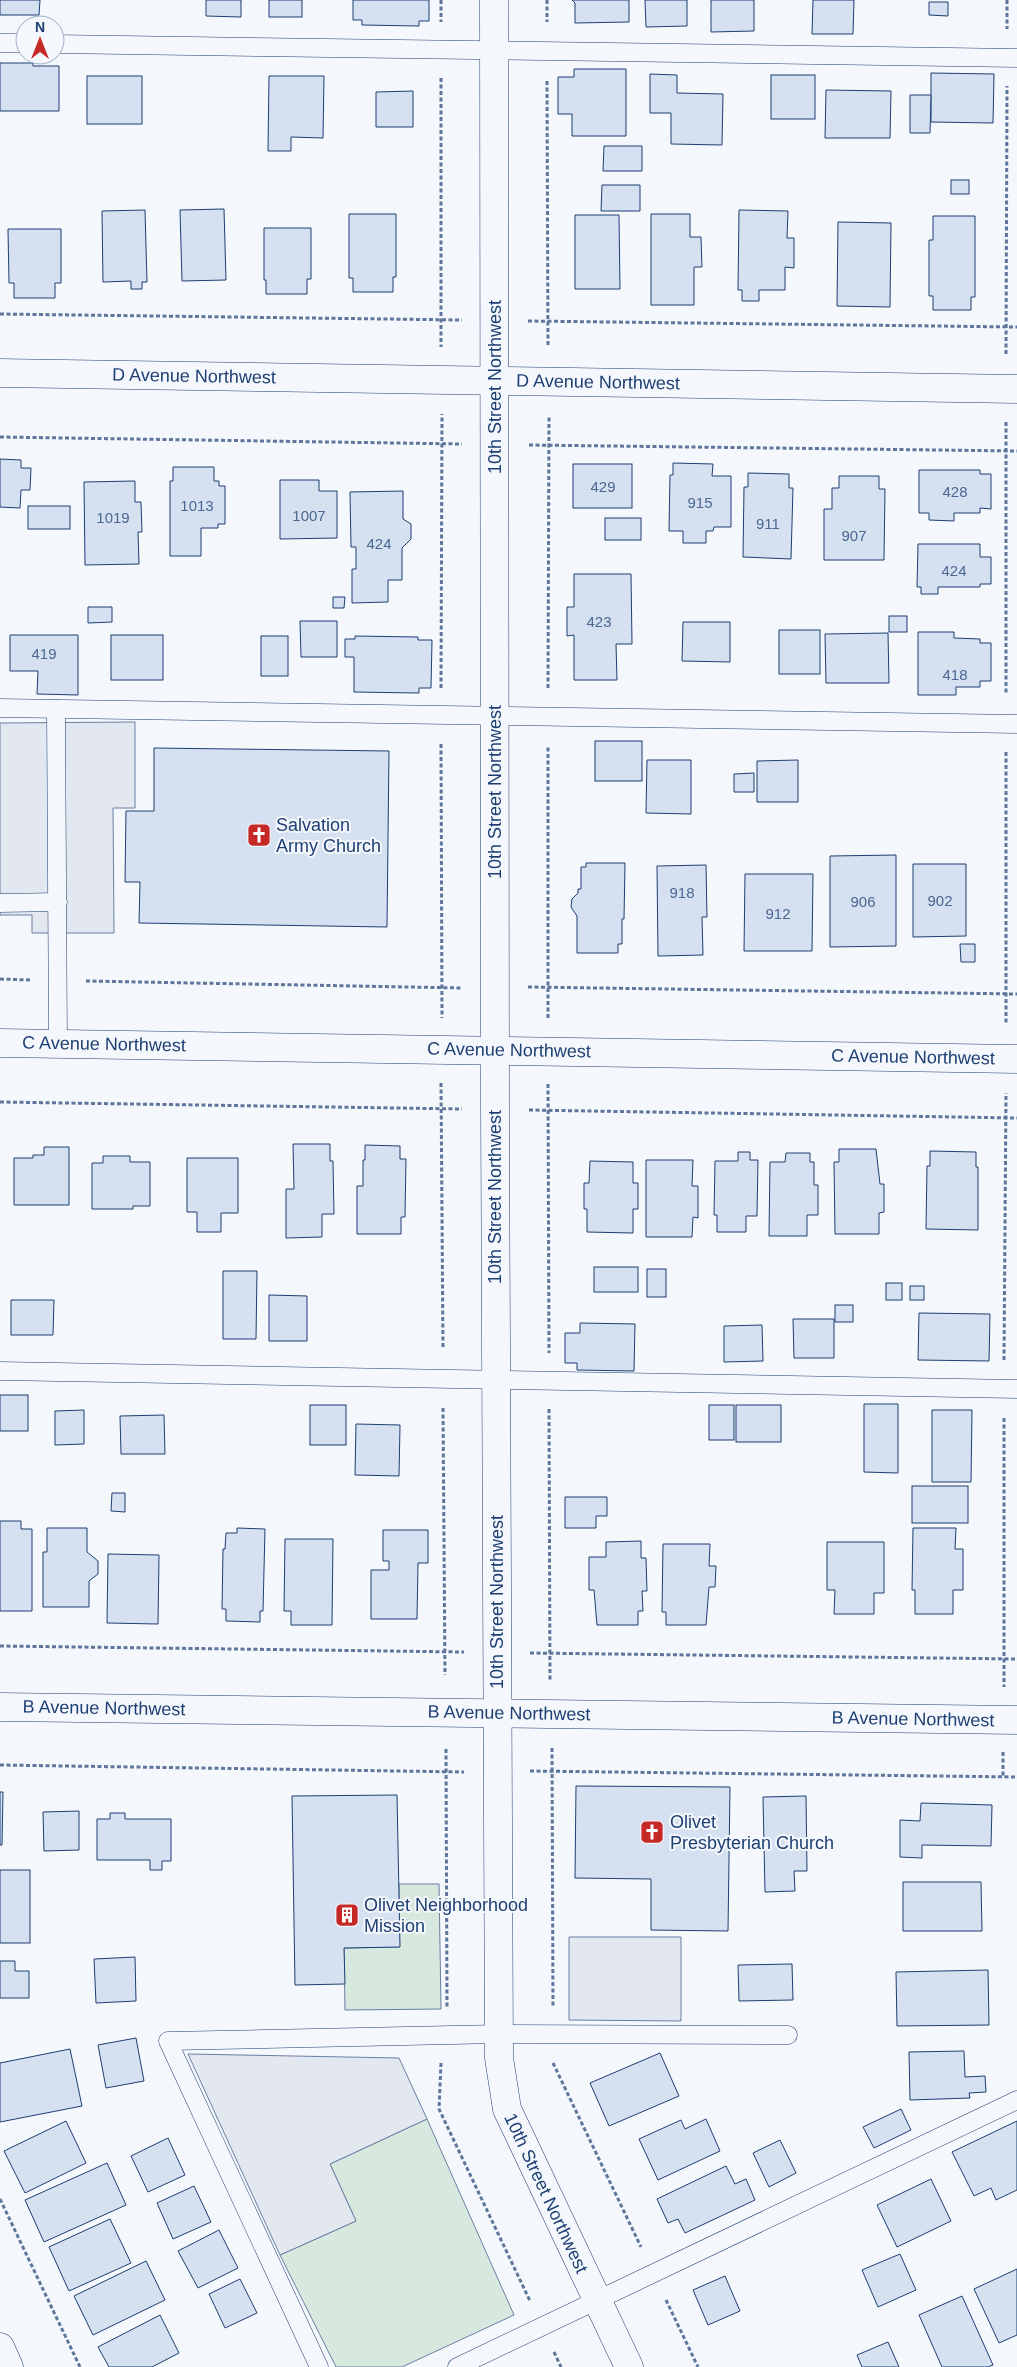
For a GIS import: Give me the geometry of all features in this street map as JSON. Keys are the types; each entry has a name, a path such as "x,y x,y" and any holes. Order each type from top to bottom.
{"street":[{"name":"10th Street Northwest","path":"494,0 494,714 500,2058 507,2108 628,2367"},
{"name":"D Avenue Northwest","path":"0,373 1017,389"},
{"name":"C Avenue Northwest","path":"0,1043 1017,1058"},
{"name":"B Avenue Northwest","path":"0,1707 1017,1720"},
{"path":"0,2347 9,2367"}],"lane":[{"path":"0,43 15,43"},
{"path":"65,44 1012,58"},
{"path":"0,708 494,714 1017,724"},
{"path":"56,709 58,1044"},
{"path":"0,903 58,902"},
{"path":"0,1371 1017,1389"},
{"path":"319,2367 168,2041 499,2034 788,2035"},
{"path":"457,2367 1017,2100"}],"path":[{"path":"441,0 442,350"},
{"path":"547,0 548,355"},
{"path":"1006,362 1012,58 1007,0"},
{"path":"0,314 468,320"},
{"path":"522,320 1017,327"},
{"path":"0,437 468,444"},
{"path":"523,444 1017,451"},
{"path":"0,979 470,988"},
{"path":"523,987 1017,994"},
{"path":"0,1102 468,1109"},
{"path":"521,1110 1017,1118"},
{"path":"0,1646 468,1652"},
{"path":"525,1653 1017,1659"},
{"path":"1003,1747 1003,1777"},
{"path":"0,1765 470,1772"},
{"path":"525,1771 1017,1777"},
{"path":"0,2199 80,2367"}],"shaded area":[{"path":"135,722 135,808 113,808 114,933 32,933 32,915 0,915 0,723"},
{"path":"399,1884 439,1884 441,2009 345,2010 344,1948 399,1947"},
{"path":"569,1937 681,1937 681,2021 569,2020"},
{"path":"188,2054 399,2058 427,2119 330,2164 356,2221 280,2255"},
{"path":"427,2119 514,2315 402,2367 336,2367 280,2255 356,2221 330,2164"}],"building":[{"path":"0,0 40,0 39,15 0,15"},
{"path":"206,0 241,0 241,17 206,16"},
{"path":"269,0 302,0 302,17 269,17"},
{"path":"353,0 429,0 429,21 419,21 419,26 362,25 362,20 353,20"},
{"path":"572,0 629,0 629,22 575,23 575,3"},
{"path":"645,0 687,0 687,26 646,27"},
{"path":"711,0 754,0 754,31 711,32"},
{"path":"813,0 854,0 853,34 812,34"},
{"path":"929,2 948,2 948,16 929,15"},
{"path":"0,63 59,66 59,111 0,111"},
{"path":"574,69 626,69 626,136 572,136 572,114 558,114 558,77 574,77"},
{"path":"931,73 994,74 993,123 931,122"},
{"path":"650,74 677,75 677,93 723,94 722,145 671,144 671,113 650,113"},
{"path":"771,75 815,75 815,119 771,119"},
{"path":"87,76 142,76 142,124 87,124"},
{"path":"269,76 324,76 323,138 291,137 291,151 268,151"},
{"path":"826,90 891,91 890,138 825,138"},
{"path":"413,91 413,127 376,127 376,92"},
{"path":"910,95 931,95 930,133 910,133"},
{"path":"604,146 642,146 642,171 603,171"},
{"path":"951,180 969,180 969,194 951,194"},
{"path":"602,185 640,185 640,211 601,211"},
{"path":"224,209 226,280 182,281 180,210"},
{"path":"145,210 147,282 142,282 142,289 131,289 131,281 103,282 102,211"},
{"path":"739,210 788,211 787,238 794,238 794,268 785,267 785,290 759,290 759,301 742,301 742,290 738,290"},
{"path":"349,214 396,214 396,277 393,277 393,292 353,292 353,278 349,278"},
{"path":"651,214 690,214 690,237 701,237 702,267 694,267 694,305 651,305"},
{"path":"575,215 619,215 620,289 575,289"},
{"path":"933,216 975,216 975,297 971,297 971,310 933,310 933,296 929,296 929,240 933,240"},
{"path":"838,222 891,223 890,307 837,306"},
{"path":"264,228 311,228 311,279 307,279 307,294 266,294 266,280 264,280"},
{"path":"8,229 61,229 61,283 55,283 55,298 14,298 14,283 9,283"},
{"path":"0,459 21,460 21,468 31,468 30,490 21,490 20,508 0,507"},
{"path":"673,463 713,464 712,476 731,476 731,527 714,527 713,531 706,531 706,543 683,543 683,531 669,531 670,475 673,475"},
{"path":"573,464 632,464 632,508 573,508"},
{"path":"173,467 214,467 214,481 219,481 219,486 225,486 225,524 218,524 218,528 201,528 201,556 170,556 170,481 173,481"},
{"path":"919,470 980,470 980,474 991,474 991,509 980,508 980,513 954,513 954,521 929,520 929,513 919,513"},
{"path":"748,473 789,474 789,488 793,488 791,559 743,557 744,487 748,487"},
{"path":"839,476 879,476 879,489 885,489 884,560 824,560 824,509 832,509 832,488 839,488"},
{"path":"280,480 319,480 319,491 337,491 337,538 280,539"},
{"path":"135,481 135,502 141,502 142,532 138,532 139,564 85,565 84,482"},
{"path":"403,491 403,519 411,524 411,539 402,548 402,580 388,580 388,602 352,603 352,569 356,569 356,547 351,547 350,492"},
{"path":"28,506 70,506 70,529 28,529"},
{"path":"605,518 641,518 641,540 605,540"},
{"path":"918,544 980,544 980,557 991,557 991,584 980,584 980,587 938,587 938,594 921,594 921,587 917,587"},
{"path":"574,574 631,574 632,644 616,644 617,680 574,680 574,635 567,636 567,607 574,607"},
{"path":"333,597 345,597 344,608 333,608"},
{"path":"88,607 112,607 112,622 88,623"},
{"path":"889,616 907,616 907,632 889,632"},
{"path":"300,621 337,621 337,657 301,657"},
{"path":"683,622 730,622 730,662 682,661"},
{"path":"779,630 820,630 820,674 779,674"},
{"path":"918,632 954,632 954,638 980,639 980,643 991,643 991,681 980,681 980,687 956,687 956,695 918,695"},
{"path":"888,633 889,683 826,683 825,634"},
{"path":"10,635 78,635 78,695 37,694 38,671 10,671"},
{"path":"111,635 163,635 163,680 111,680"},
{"path":"261,636 288,636 288,676 261,676"},
{"path":"355,636 418,637 418,640 432,640 431,688 419,688 419,693 354,692 354,657 345,657 345,639 355,639"},
{"path":"595,741 642,741 642,781 595,781"},
{"path":"154,748 389,751 387,927 139,923 140,882 125,882 126,811 154,811"},
{"path":"647,760 691,760 691,814 646,813"},
{"path":"798,760 798,802 757,802 757,761"},
{"path":"754,773 754,792 734,792 734,774"},
{"path":"896,855 896,946 830,947 830,856"},
{"path":"586,863 625,863 624,919 622,919 622,944 618,944 618,953 577,953 577,916 571,907 572,899 578,893 578,889 581,889 581,867 586,867"},
{"path":"913,864 966,864 966,936 913,937"},
{"path":"706,865 707,917 702,917 703,955 658,956 657,866"},
{"path":"745,874 813,874 812,951 744,951"},
{"path":"960,944 975,944 975,962 961,962"},
{"path":"293,1144 330,1144 330,1161 333,1161 334,1214 322,1214 322,1237 286,1238 286,1189 294,1189"},
{"path":"365,1145 400,1146 400,1159 406,1159 405,1217 401,1217 401,1234 357,1234 357,1186 363,1186"},
{"path":"44,1147 69,1147 69,1205 14,1205 14,1158 33,1158 33,1155 44,1155"},
{"path":"839,1149 876,1149 880,1184 884,1184 884,1212 879,1213 879,1234 835,1234 834,1162 839,1162"},
{"path":"930,1151 976,1152 976,1167 978,1167 978,1230 926,1229 927,1166 930,1166"},
{"path":"738,1152 750,1152 750,1160 758,1160 757,1216 746,1216 746,1232 717,1232 717,1215 714,1215 715,1161 738,1161"},
{"path":"786,1153 810,1153 810,1162 814,1162 814,1185 818,1185 818,1215 807,1215 807,1236 769,1236 770,1162 785,1162"},
{"path":"103,1156 130,1156 130,1162 150,1162 150,1206 133,1206 133,1209 92,1209 92,1163 103,1163"},
{"path":"187,1158 238,1158 238,1213 221,1213 221,1232 197,1232 197,1212 187,1212"},
{"path":"646,1160 693,1160 692,1186 698,1186 698,1218 693,1217 692,1237 646,1237"},
{"path":"590,1161 633,1162 633,1183 638,1183 638,1209 633,1209 633,1233 587,1232 587,1209 584,1209 584,1183 589,1183"},
{"path":"594,1267 638,1267 638,1292 594,1292"},
{"path":"647,1269 666,1269 666,1297 647,1297"},
{"path":"223,1271 257,1271 256,1339 223,1339"},
{"path":"886,1283 902,1283 902,1300 886,1300"},
{"path":"910,1286 924,1286 924,1300 910,1300"},
{"path":"269,1295 307,1296 307,1341 269,1341"},
{"path":"11,1300 54,1300 53,1335 11,1335"},
{"path":"835,1305 853,1305 853,1322 835,1322"},
{"path":"919,1313 990,1314 989,1361 918,1360"},
{"path":"793,1319 834,1319 834,1358 794,1358"},
{"path":"580,1323 635,1324 634,1371 577,1370 577,1363 565,1363 565,1333 580,1333"},
{"path":"762,1325 763,1361 724,1362 724,1326"},
{"path":"0,1395 28,1395 28,1431 0,1431"},
{"path":"864,1404 898,1404 898,1473 864,1472"},
{"path":"310,1405 346,1405 346,1445 310,1445"},
{"path":"709,1405 734,1405 734,1440 709,1440"},
{"path":"736,1405 781,1405 781,1442 736,1442"},
{"path":"84,1410 84,1444 55,1445 55,1411"},
{"path":"932,1410 972,1410 971,1482 932,1482"},
{"path":"164,1415 165,1454 121,1454 120,1416"},
{"path":"356,1424 400,1425 399,1476 355,1475"},
{"path":"912,1486 968,1486 968,1523 912,1523"},
{"path":"112,1493 125,1493 125,1512 111,1511"},
{"path":"565,1497 607,1497 607,1516 596,1516 596,1528 565,1528"},
{"path":"0,1521 21,1521 21,1529 32,1529 32,1611 0,1611"},
{"path":"47,1528 87,1528 87,1552 98,1561 98,1574 89,1581 89,1607 43,1607 43,1552 47,1552"},
{"path":"237,1528 265,1529 263,1611 260,1611 260,1622 226,1621 226,1609 222,1609 223,1549 225,1549 226,1533 237,1533"},
{"path":"913,1528 956,1528 955,1549 963,1549 963,1590 953,1590 953,1614 915,1614 915,1590 912,1590"},
{"path":"383,1530 428,1530 428,1563 418,1563 417,1619 371,1619 371,1570 389,1570 389,1561 383,1561"},
{"path":"285,1539 333,1539 332,1625 291,1625 291,1611 284,1611"},
{"path":"641,1541 641,1558 646,1558 647,1591 642,1591 643,1611 638,1611 638,1625 597,1625 594,1590 589,1590 589,1557 606,1557 606,1542"},
{"path":"827,1542 884,1542 884,1593 874,1593 874,1614 834,1614 835,1590 827,1590"},
{"path":"663,1544 710,1544 709,1566 716,1566 715,1587 709,1587 706,1625 666,1625 666,1612 662,1612"},
{"path":"108,1554 159,1555 158,1624 107,1623"},
{"name":"Olivet Presbyterian Church","path":"576,1786 730,1787 728,1931 651,1930 651,1879 575,1878"},
{"path":"0,1792 3,1792 2,1845 0,1845"},
{"name":"Olivet Neighborhood Mission","path":"397,1795 400,1947 344,1948 345,1984 295,1985 292,1796"},
{"path":"806,1796 807,1871 794,1871 795,1891 765,1892 763,1797"},
{"path":"921,1803 992,1805 991,1846 922,1845 922,1858 900,1857 900,1820 920,1821"},
{"path":"79,1811 79,1850 44,1851 43,1812"},
{"path":"110,1813 125,1813 125,1819 171,1819 171,1861 162,1861 162,1870 150,1870 150,1860 97,1860 97,1819 110,1819"},
{"path":"0,1870 30,1870 30,1943 0,1943"},
{"path":"903,1882 981,1882 982,1931 903,1931"},
{"path":"135,1957 136,2001 96,2003 94,1959"},
{"path":"0,1961 15,1961 15,1971 29,1971 29,1998 0,1998"},
{"path":"792,1964 793,2000 739,2001 738,1965"},
{"path":"988,1970 989,2025 897,2026 896,1972"},
{"path":"136,2038 144,2081 106,2088 98,2045"},
{"path":"70,2049 82,2106 0,2122 0,2063"},
{"path":"964,2051 965,2077 985,2076 986,2092 969,2093 970,2098 910,2100 909,2052"},
{"path":"660,2053 679,2096 609,2126 590,2083"},
{"path":"901,2109 911,2130 874,2148 863,2127"},
{"path":"706,2119 720,2151 658,2180 639,2139 681,2120 685,2129"},
{"path":"66,2121 86,2163 25,2193 4,2151"},
{"path":"1017,2121 1017,2190 996,2200 991,2188 974,2196 952,2152"},
{"path":"168,2138 185,2175 148,2192 131,2156"},
{"path":"780,2140 796,2173 769,2187 753,2153"},
{"path":"107,2163 126,2205 44,2242 25,2200"},
{"path":"726,2166 735,2184 746,2179 755,2200 685,2233 678,2219 668,2223 657,2199"},
{"path":"931,2179 951,2221 897,2247 877,2205"},
{"path":"194,2186 211,2222 173,2239 157,2203"},
{"path":"110,2219 131,2263 69,2291 49,2247"},
{"path":"219,2230 238,2268 198,2288 178,2251"},
{"path":"900,2254 916,2290 878,2307 862,2270"},
{"path":"146,2261 165,2300 93,2335 74,2296"},
{"path":"1017,2269 1017,2335 999,2343 974,2289"},
{"path":"725,2276 740,2311 708,2325 693,2290"},
{"path":"240,2279 257,2313 225,2328 209,2294"},
{"path":"962,2296 993,2365 988,2367 942,2367 919,2315"},
{"path":"160,2315 179,2353 152,2367 109,2367 98,2347"},
{"path":"888,2342 899,2367 862,2367 857,2355"}],"place":[{"name":"Salvation Army Church","path":"259,835"},
{"name":"Olivet Presbyterian Church","path":"652,1832"},
{"name":"Olivet Neighborhood Mission","path":"347,1915"}]}
